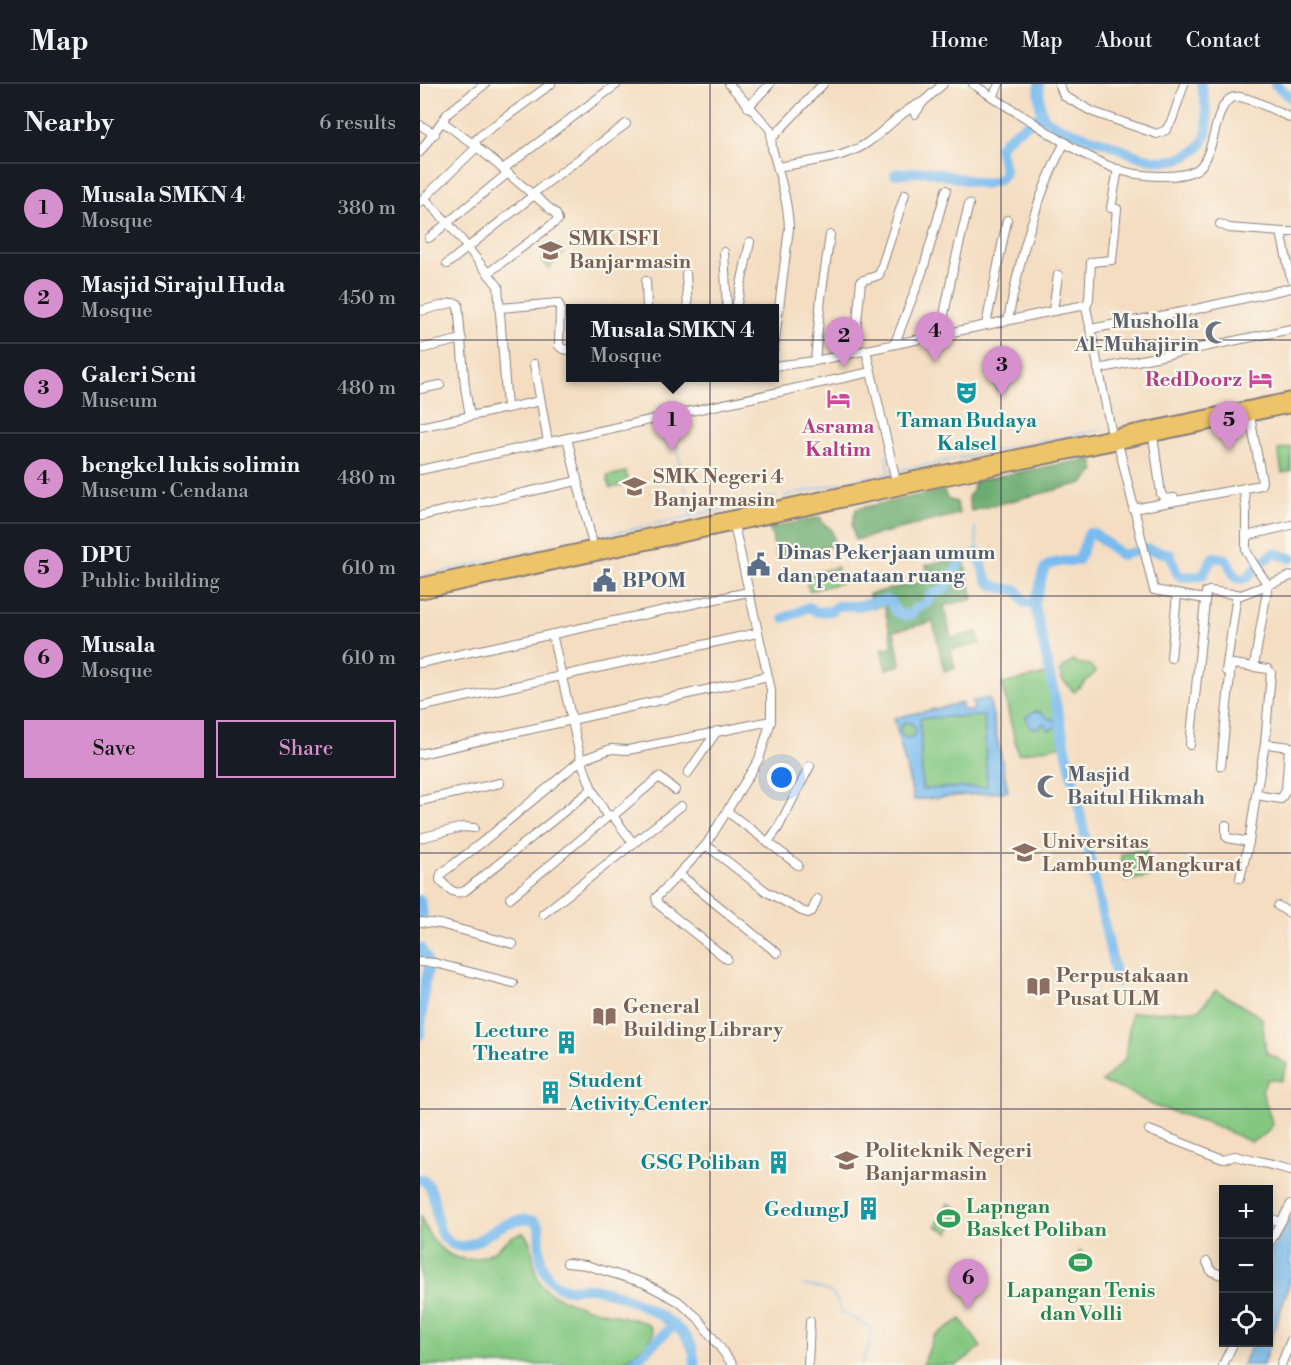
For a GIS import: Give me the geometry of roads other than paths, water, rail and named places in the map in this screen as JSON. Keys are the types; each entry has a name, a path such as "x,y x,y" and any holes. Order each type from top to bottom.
{"highway":[{"path":"420,584 734,525 1115,439 1153,436 1291,398"},
{"path":"420,593 551,560 593,545 896,481 1204,421 1250,416 1291,407"}],"street":[{"path":"420,152 448,113 485,84"},
{"path":"477,147 475,141 480,136 551,84"},
{"path":"429,238 505,171 617,84"},
{"path":"729,84 770,129 789,228 779,308"},
{"path":"748,107 770,84"},
{"path":"772,138 823,84"},
{"path":"915,114 943,84"},
{"path":"973,84 1065,142 1118,169 1163,176 1196,170 1210,153 1222,107 1235,97 1249,100 1291,118"},
{"path":"1059,84 1064,96 1093,112 1157,134 1166,130 1172,120 1184,84"},
{"path":"993,97 999,85"},
{"path":"778,167 845,154 862,147 912,106 924,102"},
{"path":"443,122 533,194 556,214 558,219 488,273"},
{"path":"447,264 533,194 626,124"},
{"path":"420,125 435,134"},
{"path":"1008,320 1031,220 1052,166 1065,142"},
{"path":"422,200 477,147"},
{"path":"1118,169 1111,208 1118,209 1112,260 1090,262 1089,299 1086,307 1098,369 1152,586 1156,591 1205,598"},
{"path":"895,343 923,270 946,190"},
{"path":"854,353 861,281 879,275 905,194"},
{"path":"422,200 429,201 498,286 507,408"},
{"path":"940,335 969,204"},
{"path":"986,325 1007,220"},
{"path":"1220,224 1229,228 1287,232 1282,241 1291,279"},
{"path":"815,361 830,235"},
{"path":"737,304 750,242"},
{"path":"724,252 727,304"},
{"path":"686,274 688,304"},
{"path":"1053,311 1058,275"},
{"path":"646,281 647,304"},
{"path":"1090,329 1291,288"},
{"path":"420,311 457,303 459,306 470,416"},
{"path":"500,308 558,303 560,307 559,346 566,349"},
{"path":"779,365 815,361 1053,311 1086,307"},
{"path":"1098,369 1291,329"},
{"path":"420,349 462,339"},
{"path":"866,350 896,481"},
{"path":"534,364 548,442"},
{"path":"420,470 871,372"},
{"path":"420,389 440,385"},
{"path":"420,427 540,401"},
{"path":"1133,509 1244,489 1262,481 1250,416"},
{"path":"1153,436 1159,488 1165,499 1256,484"},
{"path":"567,438 593,545"},
{"path":"420,516 578,482"},
{"path":"1244,489 1246,550 1268,585 1254,666"},
{"path":"727,959 658,904 656,898 706,845 728,812 759,759 771,721 771,690 734,525"},
{"path":"1246,537 1291,525"},
{"path":"1190,745 1206,592 1241,595 1291,576"},
{"path":"420,663 748,592"},
{"path":"1220,726 1237,594"},
{"path":"1171,658 1177,595"},
{"path":"420,707 757,633"},
{"path":"552,634 581,760 591,789 633,843"},
{"path":"1221,766 1231,665 1268,669 1271,673 1264,744 1249,842 1240,878"},
{"path":"420,754 768,676"},
{"path":"591,789 465,891 455,893 440,880 441,874 446,869 485,840 581,760 611,749 628,750 717,730 771,721"},
{"path":"688,773 717,730"},
{"path":"1256,795 1281,799 1288,789 1290,747 1264,744"},
{"path":"768,842 778,828 810,766"},
{"path":"510,898 659,777 675,790"},
{"path":"420,801 500,783"},
{"path":"543,914 681,806"},
{"path":"728,812 798,865"},
{"path":"1226,825 1228,838 1249,842"},
{"path":"420,838 463,827 474,828"},
{"path":"706,845 767,892 802,912 810,913 817,899"},
{"path":"679,874 777,953"},
{"path":"1278,906 1291,914"},
{"path":"420,922 440,924 513,944"},
{"path":"420,962 435,963 513,983"},
{"path":"1149,1130 1223,1160 1235,1156 1291,1170"},
{"path":"1272,1239 1291,1204"},
{"path":"1273,1219 1280,1222"},
{"path":"1207,1262 1210,1270 1219,1274"},
{"path":"567,1263 586,1265 644,1283 670,1296 698,1318 733,1365"},
{"path":"808,1365 810,1321"},
{"path":"1281,1365 1291,1340"},
{"path":"1223,1365 1232,1347"}],"water":[{"path":"1002,367 1007,388 997,390 993,369"},
{"path":"989,698 1008,791 914,800 894,718 962,703 962,709 970,712 974,708 972,701","holes":["984,716 987,787 922,789 920,718","906,722 911,723 916,729 913,736 909,738 904,737 900,732 901,725"]},
{"path":"1035,711 1054,720 1058,726 1049,730 1044,724 1036,728 1030,727 1026,717"},
{"path":"1291,1217 1291,1278 1273,1334 1273,1293 1273,1249"},
{"path":"1251,1347 1269,1347 1263,1365 1242,1365"}],"waterway":[{"path":"1039,84 1043,116 1051,123 1139,156 1164,161 1186,156 1196,150 1206,135 1207,115 1201,84"},
{"path":"1275,84 1291,98"},
{"path":"895,174 926,171 984,184 999,180 1005,173 999,147 1004,141 1043,114"},
{"path":"901,470 1104,429"},
{"path":"676,444 691,516"},
{"path":"879,475 890,473 886,454"},
{"path":"784,496 873,476"},
{"path":"596,537 776,497"},
{"path":"975,527 978,553"},
{"path":"784,618 809,607 817,612 832,611 837,606 858,606 886,600 891,602 896,612 907,616 912,614 914,609 926,604 931,595 945,589 962,558 978,553 988,582 998,587 1017,590 1025,603 1033,603 1046,567 1062,561 1078,561 1089,533 1094,533 1121,555 1146,549 1170,554 1177,573 1181,577 1202,576 1213,557 1226,559 1235,577 1241,579 1247,578 1259,564 1274,553 1291,558"},
{"path":"420,577 586,539"},
{"path":"1034,602 1117,982"},
{"path":"420,900 423,913 420,919"},
{"path":"420,948 429,967 425,983 420,1035"},
{"path":"420,1179 432,1191 438,1222 446,1240 454,1245 463,1246 472,1244 511,1222 535,1221 539,1226 542,1265 556,1285 569,1289 603,1290 648,1308 663,1317 686,1337 693,1349 695,1365"},
{"path":"803,1285 828,1291 836,1298 841,1312 870,1327 870,1342 861,1365"},
{"path":"630,1365 674,1325"}],"place":[{"name":"SMK ISFI Banjarmasin","path":"551,250"},
{"name":"Musholla Al-Muhajirin","path":"1217,332"},
{"name":"bengkel lukis solimin","path":"935,362"},
{"name":"Masjid Sirajul Huda","path":"844,367"},
{"name":"RedDoorz","path":"1260,379"},
{"name":"Taman Budaya Kalsel","path":"967,393"},
{"name":"Galeri Seni","path":"1002,396"},
{"name":"Asrama Kaltim","path":"838,398"},
{"name":"Musala SMKN 4","path":"672,451"},
{"name":"DPU","path":"1229,451"},
{"name":"SMK Negeri 4 Banjarmasin","path":"635,487"},
{"name":"Dinas Pekerjaan umum dan penataan ruang","path":"759,564"},
{"name":"BPOM","path":"604,580"},
{"name":"Masjid Baitul Hikmah","path":"1049,786"},
{"name":"Universitas Lambung Mangkurat","path":"1024,853"},
{"name":"Perpustakaan Pusat ULM","path":"1038,986"},
{"name":"General Building Library","path":"605,1017"},
{"name":"Lecture Theatre","path":"567,1042"},
{"name":"Student Activity Center","path":"551,1092"},
{"name":"Politeknik Negeri Banjarmasin","path":"847,1161"},
{"name":"GSG Poliban","path":"778,1162"},
{"name":"Gedung J","path":"868,1209"},
{"name":"Lapngan Basket Poliban","path":"948,1218"},
{"name":"Lapangan Tenis dan Volli","path":"1081,1262"},
{"name":"Musala","path":"968,1309"}]}
